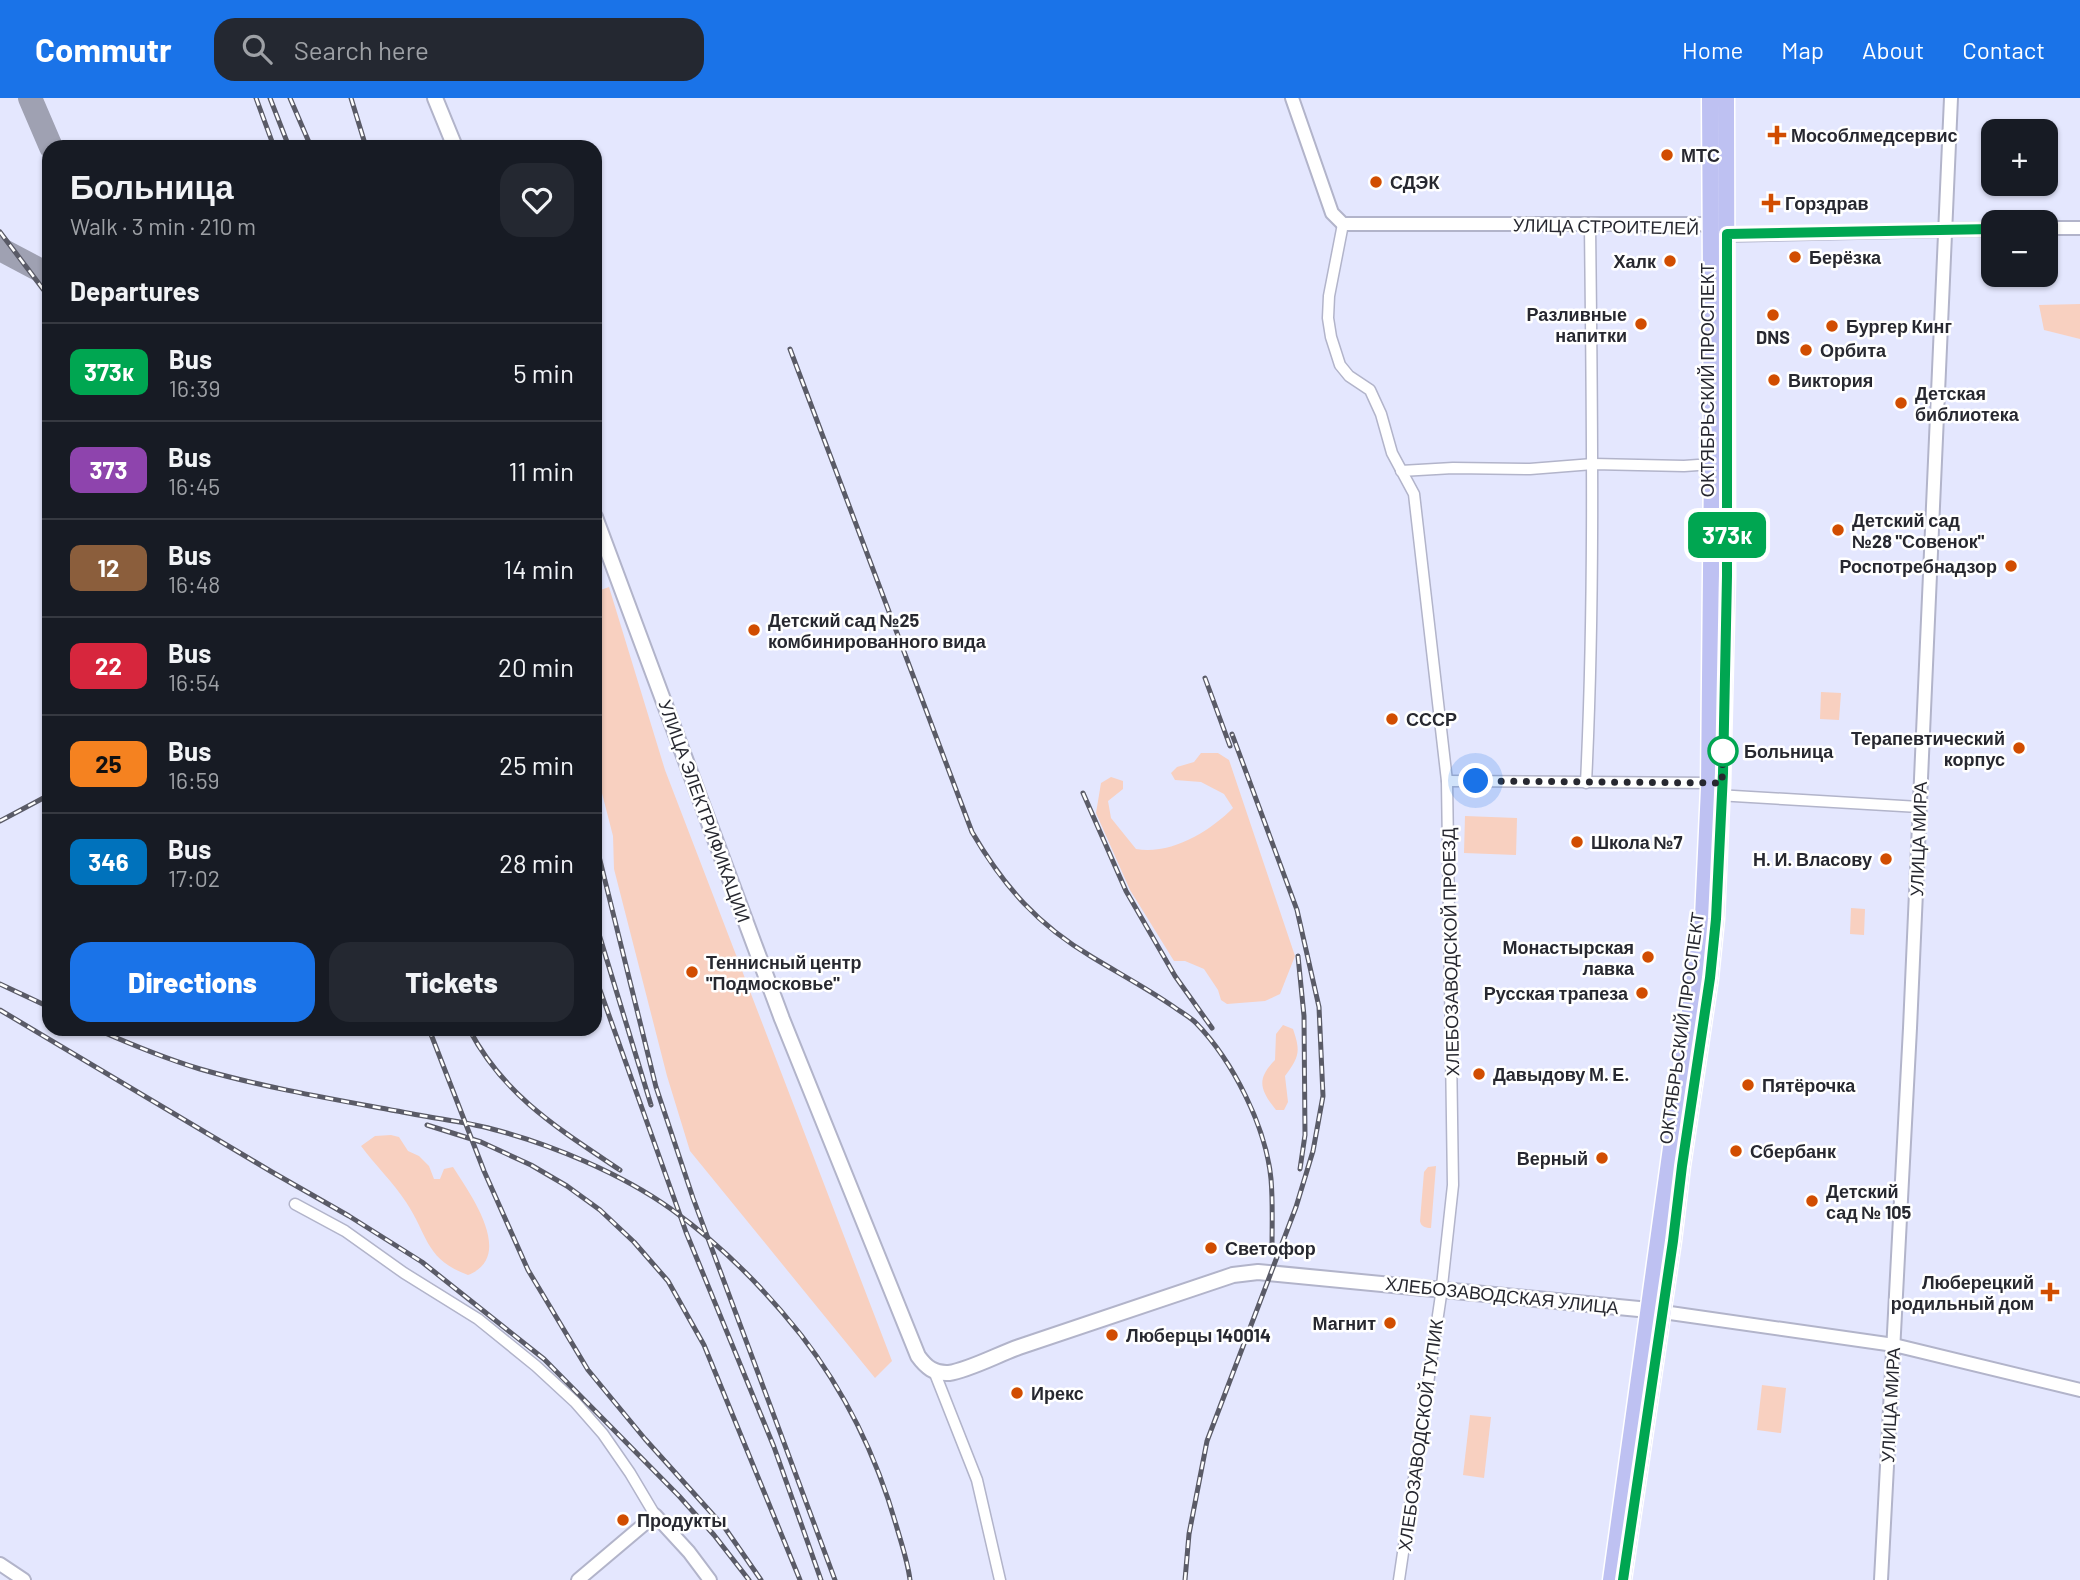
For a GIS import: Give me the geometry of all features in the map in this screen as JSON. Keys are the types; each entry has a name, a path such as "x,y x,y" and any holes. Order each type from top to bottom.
{"main road":[{"path":"435,98 451,140"},
{"name":"ОКТЯБРЬСКИЙ ПРОСПЕКТ","path":"1710,98 1715,789"},
{"name":"ОКТЯБРЬСКИЙ ПРОСПЕКТ","path":"1623,1580 1703,917 1715,789 1727,576 1726,98"},
{"name":"УЛИЦА ЭЛЕКТРИФИКАЦИИ","path":"602,536 782,1019 918,1356 926,1367 934,1371"},
{"name":"ХЛЕБОЗАВОДСКАЯ УЛИЦА","path":"934,1371 957,1371 1008,1351 1233,1275 1272,1272 1656,1311"},
{"name":"ОКТЯБРЬСКИЙ ПРОСПЕКТ","path":"1611,1580 1656,1311"}],"street":[{"path":"1292,98 1332,213 1343,224"},
{"name":"УЛИЦА МИРА","path":"1881,1580 1910,1028 1951,98"},
{"name":"УЛИЦА СТРОИТЕЛЕЙ","path":"1343,224 1701,224 1727,234 1981,229"},
{"name":"ХЛЕБОЗАВОДСКОЙ ПРОЕЗД","path":"1343,224 1329,296 1331,337 1340,365 1349,376 1370,390 1381,414 1392,453 1413,494 1447,781 1453,1185 1441,1289"},
{"path":"1586,783 1593,464 1590,225"},
{"path":"2058,228 2080,228"},
{"path":"1401,471 1453,468 1530,469 1593,464 1712,464"},
{"path":"1447,781 1586,783 1715,789 1919,807"},
{"path":"295,1204 345,1231 404,1273 478,1319 537,1366 575,1402 603,1434 655,1515 710,1580"},
{"name":"ХЛЕБОЗАВОДСКОЙ ТУПИК","path":"1399,1580 1441,1289"},
{"name":"ХЛЕБОЗАВОДСКАЯ УЛИЦА","path":"1656,1311 1894,1345 2080,1390"},
{"path":"934,1371 977,1479 1000,1580"},
{"path":"578,1580 655,1515"},
{"path":"0,1564 24,1580"}],"shaded area":[{"path":"2080,304 2080,339 2044,330 2039,305"},
{"name":"Теннисный центр \"Подмосковье\"","path":"609,587 665,770 892,1361 875,1378 690,1151 667,1076 614,869 613,836 602,793 602,590"},
{"path":"1821,692 1841,693 1839,720 1820,719"},
{"path":"1201,753 1218,753 1229,760 1295,956 1280,994 1265,1001 1227,1004 1221,1000 1218,990 1204,969 1185,961 1174,961 1130,890 1096,813 1101,783 1111,777 1123,781 1123,789 1108,801 1111,818 1136,849 1163,848 1189,840 1233,808 1224,794 1201,782 1175,780 1171,773 1177,767 1194,762"},
{"path":"1465,816 1517,818 1516,855 1464,853"},
{"path":"1851,908 1865,909 1864,935 1850,934"},
{"path":"1283,1025 1293,1029 1298,1049 1296,1059 1285,1076 1288,1102 1284,1110 1276,1110 1262,1085 1265,1073 1275,1060 1276,1034"},
{"path":"375,1136 399,1137 408,1151 419,1156 429,1166 434,1179 440,1179 444,1169 453,1167 478,1208 489,1240 488,1254 482,1266 468,1275 443,1262 436,1254 406,1202 361,1146"},
{"path":"1436,1166 1431,1228 1427,1228 1420,1221 1424,1172 1428,1167"},
{"path":"1762,1385 1786,1388 1781,1433 1757,1430"},
{"path":"1470,1415 1491,1417 1484,1478 1463,1475"}],"taxiway":[{"path":"30,98 48,140"},
{"path":"0,249 42,271"}],"railway":[{"path":"256,98 271,140"},
{"path":"270,98 286,140"},
{"path":"290,98 308,140"},
{"path":"351,98 364,140"},
{"path":"0,232 42,288"},
{"path":"790,349 972,832 1010,887 1039,918 1073,945 1191,1019 1223,1056 1246,1096 1268,1159 1272,1188 1272,1249"},
{"path":"1205,678 1230,746"},
{"path":"1185,1580 1189,1534 1207,1441 1296,1207 1313,1151 1323,1096 1319,1007 1297,910 1232,734"},
{"path":"1083,793 1126,891 1175,976 1212,1028"},
{"path":"0,821 42,799"},
{"path":"602,868 656,1087 693,1198 835,1580"},
{"path":"602,944 651,1105"},
{"path":"1298,956 1304,1016 1305,1135 1300,1169"},
{"path":"0,984 42,1004"},
{"path":"602,996 686,1232 774,1447 821,1580"},
{"path":"0,1010 42,1035"},
{"path":"44,1036 422,1262 544,1359 679,1496 749,1580"},
{"path":"113,1036 200,1069 255,1083 515,1135 608,1172 652,1196 707,1237 756,1283 817,1357 846,1403 870,1451 903,1547 910,1580"},
{"path":"432,1036 484,1171 528,1270 588,1370 645,1439 725,1528 761,1580"},
{"path":"473,1036 499,1074 516,1092 555,1125 620,1170"},
{"path":"427,1125 481,1142 531,1165 567,1186 600,1210 634,1242 668,1281 704,1345 800,1580"}],"bus line":[{"name":"373к","path":"1623,1580 1673,1241 1716,919 1723,773 1727,576 1727,234 1981,229"}],"place":[{"name":"Мособлмедсервис","path":"1777,135"},
{"name":"МТС","path":"1667,155"},
{"name":"СДЭК","path":"1376,182"},
{"name":"Горздрав","path":"1771,203"},
{"name":"Берёзка","path":"1795,257"},
{"name":"Халк","path":"1670,261"},
{"name":"DNS","path":"1773,315"},
{"name":"Разливные напитки","path":"1641,324"},
{"name":"Бургер Кинг","path":"1832,326"},
{"name":"Орбита","path":"1806,350"},
{"name":"Виктория","path":"1774,380"},
{"name":"Детская библиотека","path":"1901,403"},
{"name":"Детский сад №28 \"Совенок\"","path":"1838,530"},
{"name":"Роспотребнадзор","path":"2011,566"},
{"name":"Детский сад №25 комбинированного вида","path":"754,630"},
{"name":"СССР","path":"1392,719"},
{"name":"Терапевтический корпус","path":"2019,748"},
{"name":"Больница","path":"1723,751"},
{"name":"Школа №7","path":"1577,842"},
{"name":"Н. И. Власову","path":"1886,859"},
{"name":"Монастырская лавка","path":"1648,957"},
{"name":"Теннисный центр \"Подмосковье\"","path":"692,972"},
{"name":"Русская трапеза","path":"1642,993"},
{"name":"Давыдову М. Е.","path":"1479,1074"},
{"name":"Пятёрочка","path":"1748,1085"},
{"name":"Сбербанк","path":"1736,1151"},
{"name":"Верный","path":"1602,1158"},
{"name":"Детский сад № 105","path":"1812,1201"},
{"name":"Светофор","path":"1211,1248"},
{"name":"Люберецкий родильный дом","path":"2050,1292"},
{"name":"Магнит","path":"1390,1323"},
{"name":"Люберцы 140014","path":"1112,1335"},
{"name":"Ирекс","path":"1017,1393"},
{"name":"Продукты","path":"623,1520"}],"route":[{"path":"1476,781 1722,783 1723,748 1723,751"}]}
